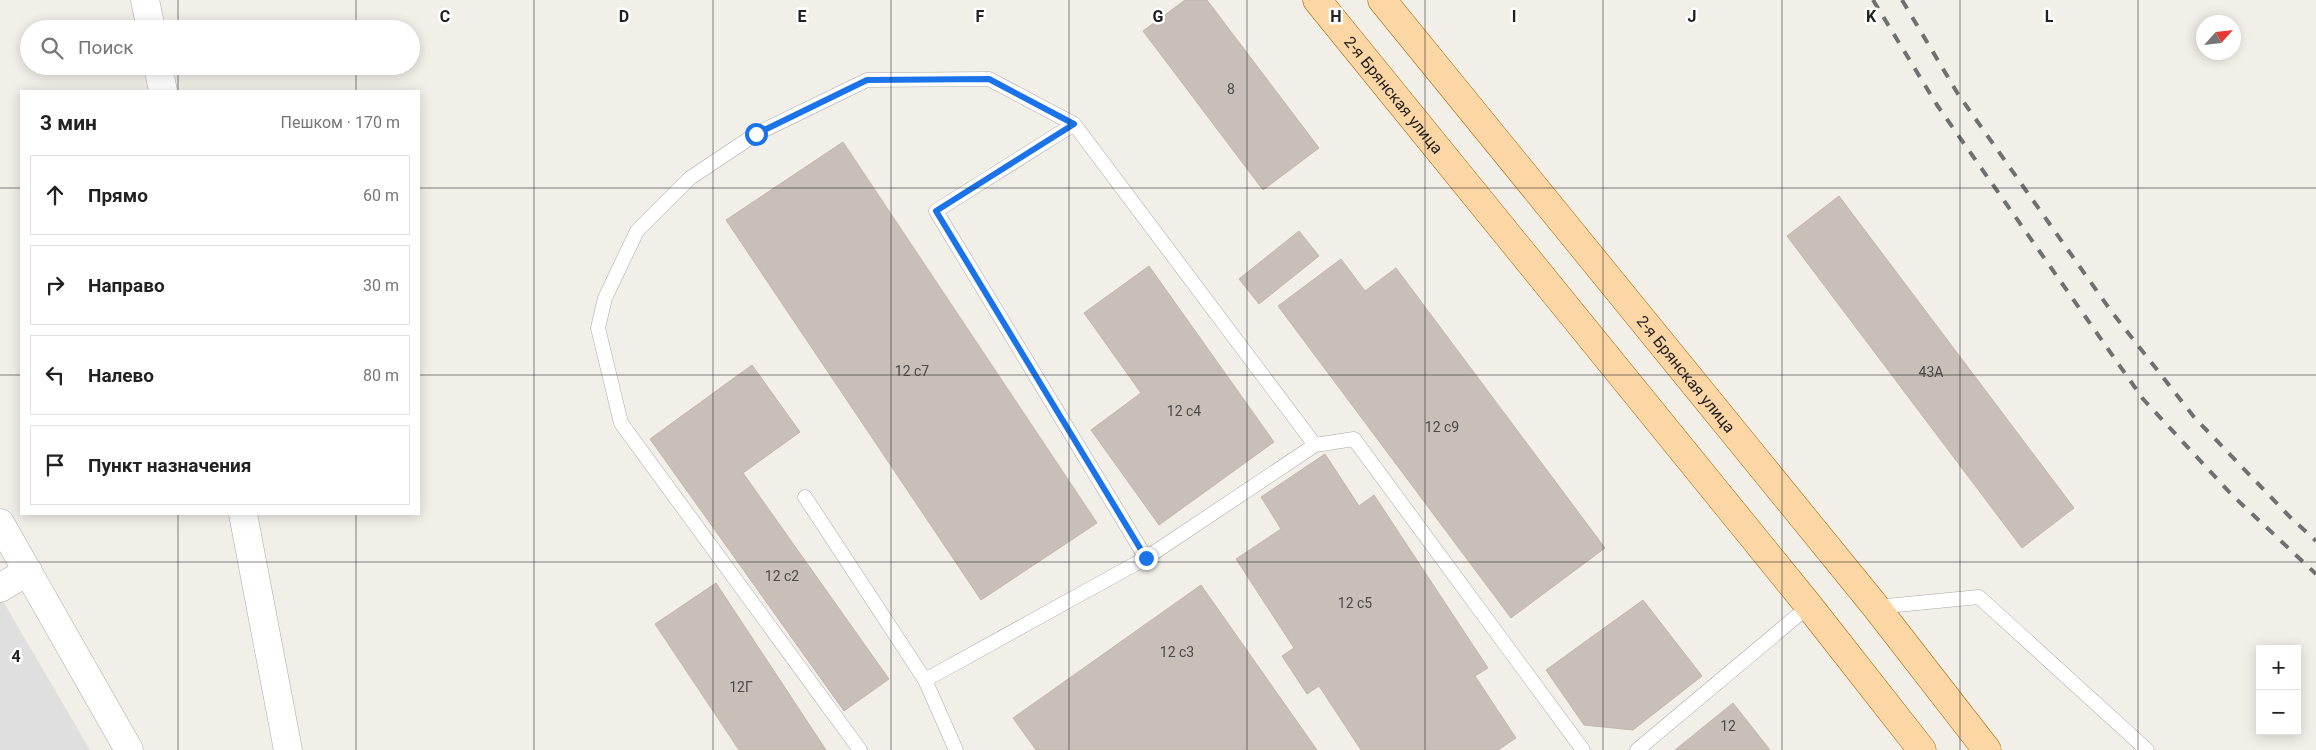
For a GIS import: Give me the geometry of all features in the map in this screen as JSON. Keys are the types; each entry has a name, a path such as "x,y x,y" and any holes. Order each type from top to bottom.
{"main road":[{"name":"2-я Брянская улица","path":"1317,0 1809,606 1922,750"},
{"name":"2-я Брянская улица","path":"1382,0 1876,607 1987,750"}],"street":[{"path":"145,0 149,20"},
{"path":"159,75 162,90"},
{"path":"243,515 288,750"},
{"path":"0,523 129,750"},
{"path":"0,588 28,571"}],"lane":[{"path":"860,750 621,423 598,328 605,298 637,231 690,178 756,134 867,80 989,79 1074,124 1315,445"},
{"path":"1074,124 936,211 1146,558"},
{"path":"925,680 1146,558 1315,445 1354,439 1583,750"},
{"path":"805,497 925,680 956,750"},
{"path":"1876,607 1979,597 2147,750"},
{"path":"1637,750 1809,606"}],"shaded area":[{"path":"0,596 90,750 0,750"}],"building":[{"path":"1185,0 1207,0 1319,148 1263,190 1143,31"},
{"path":"843,142 1097,523 981,600 726,220"},
{"path":"1839,196 2074,508 2022,548 1787,236"},
{"path":"1299,231 1319,256 1259,304 1239,279"},
{"path":"1341,259 1365,291 1396,268 1605,548 1511,618 1278,306"},
{"path":"1149,266 1274,442 1159,525 1091,430 1141,393 1084,313"},
{"path":"752,365 800,432 743,473 889,679 844,711 650,439"},
{"path":"1325,454 1359,506 1374,495 1488,668 1475,676 1516,738 1498,750 1361,750 1319,686 1307,694 1282,656 1294,648 1236,559 1281,529 1261,497"},
{"path":"716,583 826,750 739,750 655,624"},
{"path":"1201,585 1317,750 1036,750 1013,718"},
{"path":"1643,600 1702,676 1633,730 1584,725 1546,670"},
{"path":"1733,703 1770,750 1675,750"}],"railway":[{"path":"1873,0 1937,105 2143,399 2232,495 2316,574"},
{"path":"1902,0 1958,94 2111,311 2194,417 2289,516 2316,541"}],"route":[{"path":"756,134 867,80 989,79 1074,124 936,211 1146,558"}]}
